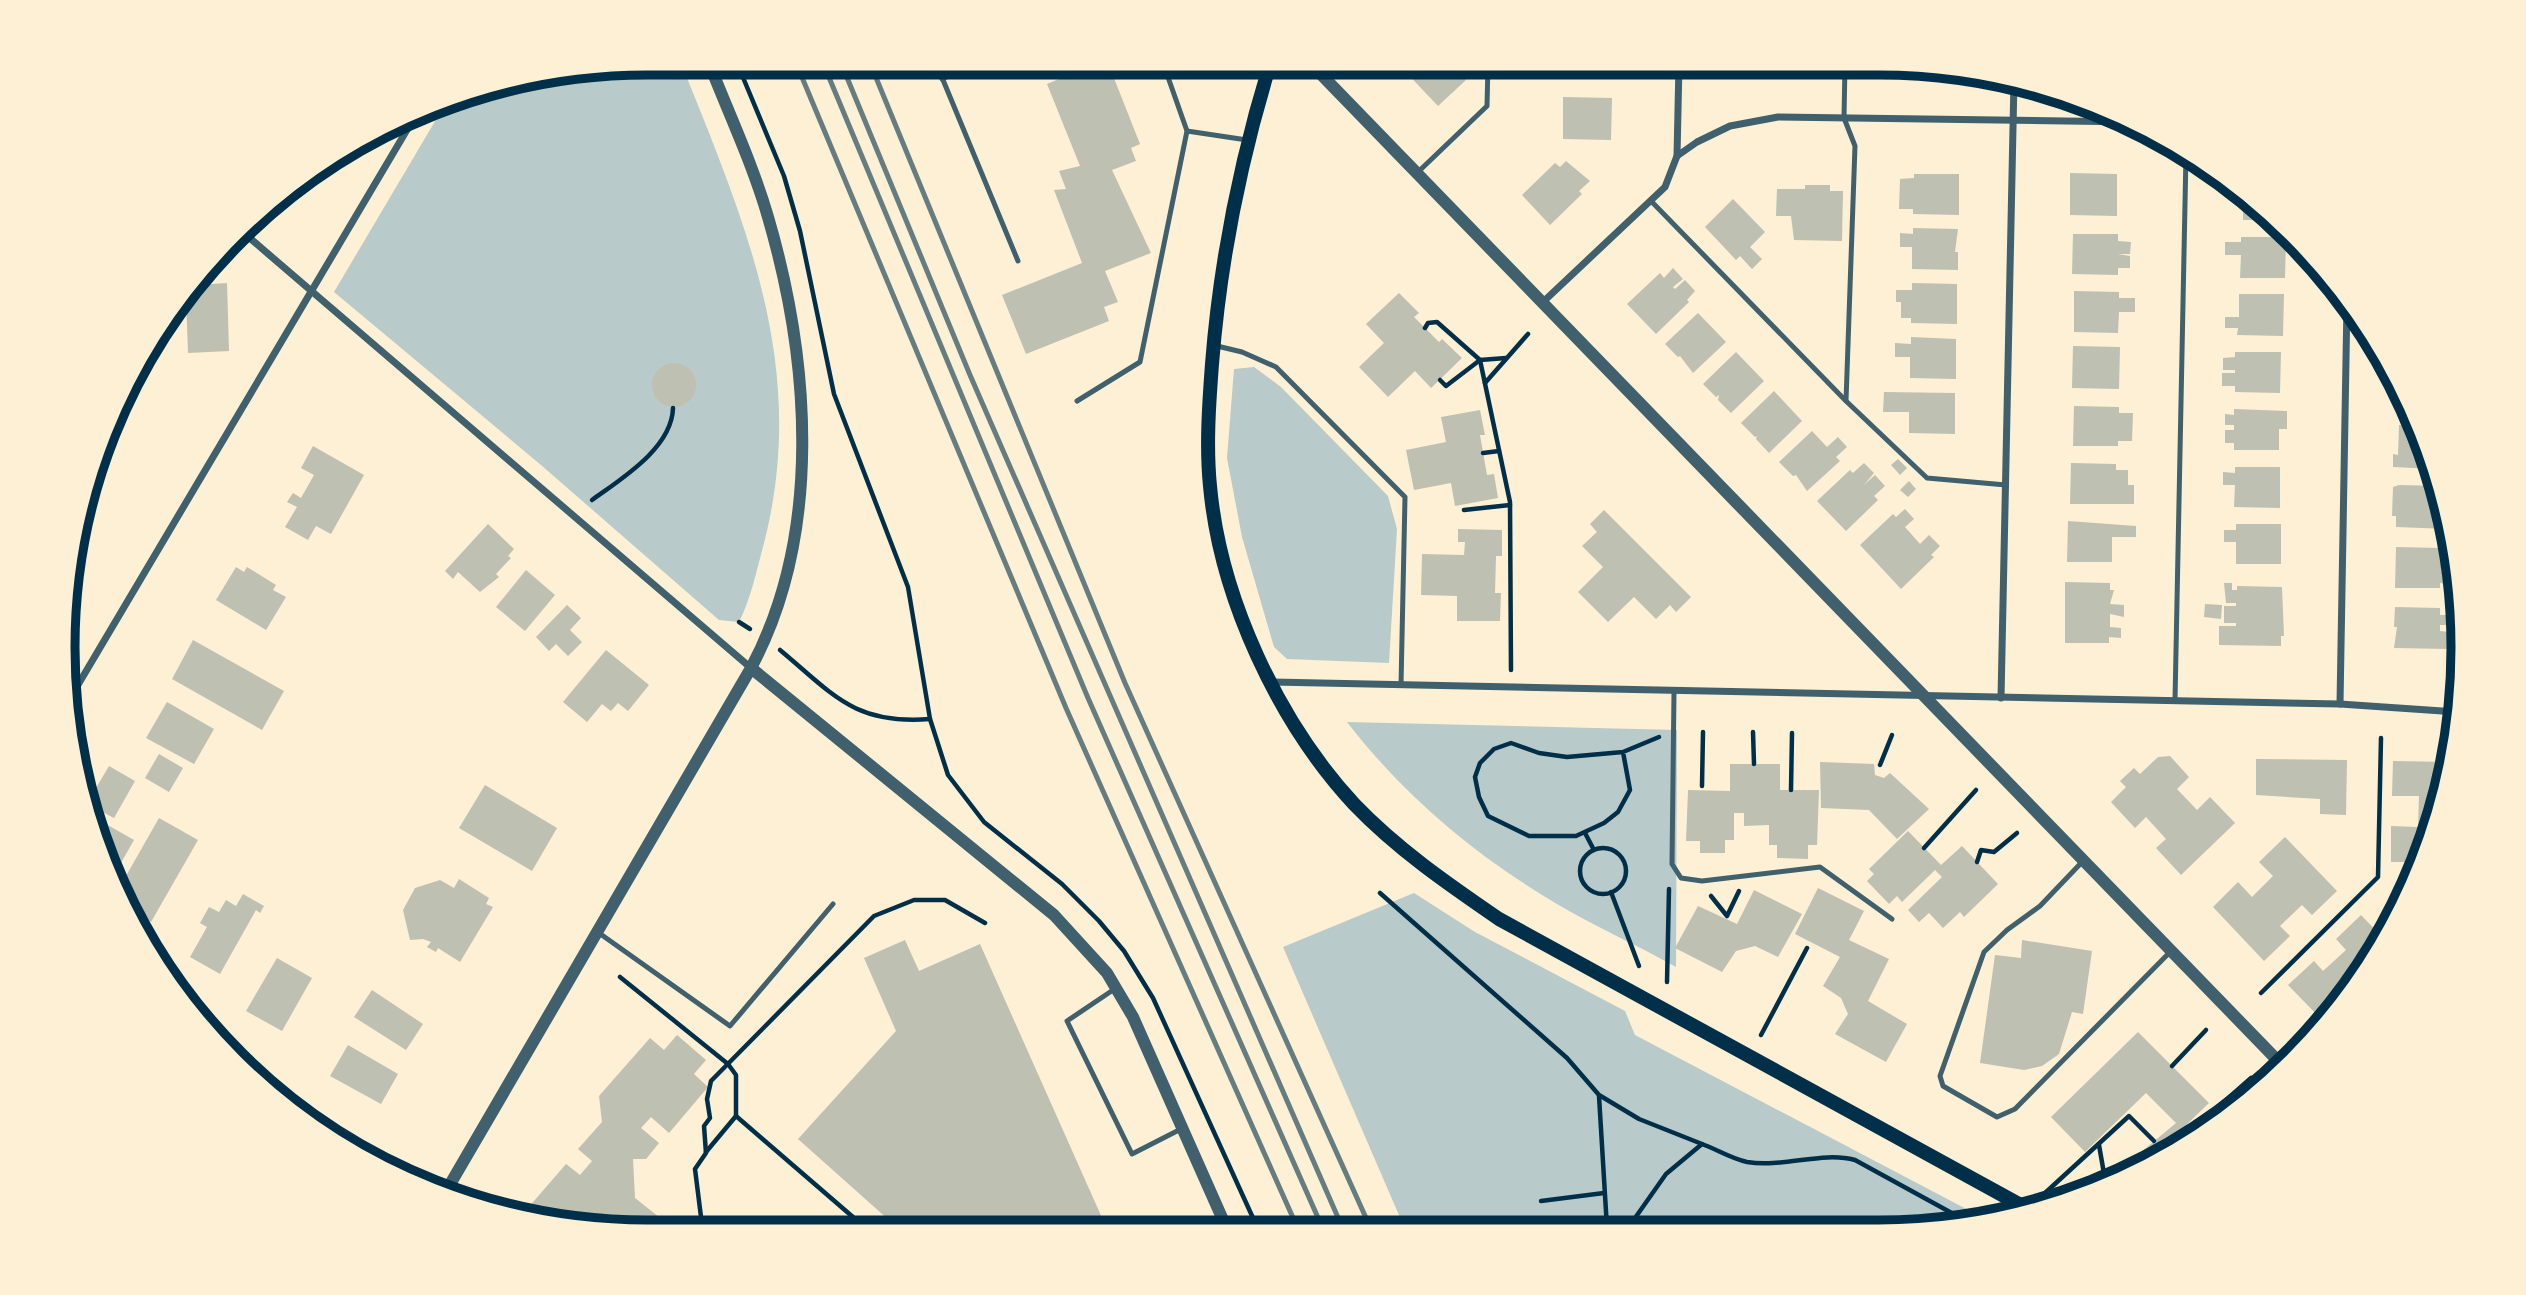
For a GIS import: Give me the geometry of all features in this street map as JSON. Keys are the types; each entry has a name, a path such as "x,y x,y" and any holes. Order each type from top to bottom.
{"main road":[{"path":"1267,75 1247,140 1226,251 1213,346 1208,415 1210,486 1222,557 1247,633 1271,682 1318,761 1355,805 1419,863 1499,919 2016,1203"}],"street":[{"path":"450,1184 751,668 766,639 789,575 802,479 798,352 768,216 714,75"},
{"path":"1322,75 2275,1059"},
{"path":"1543,302 1665,187 1677,156 1679,75"},
{"path":"2001,698 2014,92"},
{"path":"1677,156 1697,142 1730,126 1778,117 2103,121"},
{"path":"76,688 408,128"},
{"path":"249,237 751,668 1054,915 1107,973 1133,1017 1223,1220"},
{"path":"2340,704 2347,320"},
{"path":"1271,682 2340,704 2447,711"}],"lane":[{"path":"940,75 1018,261"},
{"path":"942,79 951,75"},
{"path":"1077,401 1140,362 1186,131 1167,75"},
{"path":"1417,173 1488,106 1488,75"},
{"path":"1845,75 1844,118 1855,146 1846,401"},
{"path":"1186,131 1247,140"},
{"path":"2175,701 2186,165"},
{"path":"1651,201 1846,401 1927,478 2006,485"},
{"path":"1213,346 1242,352 1276,367 1405,497 1401,685"},
{"path":"1674,692 1672,864 1681,878 1702,881 1820,867 1892,919"},
{"path":"2084,861 2040,906 2007,930 1984,952 1940,1076 1943,1086 1997,1117 2015,1109 2171,951"},
{"path":"596,931 730,1027 833,904"},
{"path":"1116,988 1067,1021 1132,1154 1182,1128"}],"path":[{"path":"742,75 784,176 797,220 834,394 908,587 930,719 939,756 963,798 984,822 1062,884 1099,920 1141,978 1153,998 1254,1220"},
{"path":"1425,328 1437,322 1480,360 1510,505 1510,688"},
{"path":"1485,383 1528,334"},
{"path":"1440,380 1447,386 1480,360 1506,358"},
{"path":"592,500 643,459 668,430 673,408"},
{"path":"1483,453 1499,451"},
{"path":"1464,510 1510,505"},
{"path":"738,622 766,639 848,706 893,719 930,719"},
{"path":"1623,752 1630,790 1618,812 1576,836 1529,836 1489,816 1479,797 1475,777 1480,763 1494,749 1511,743 1539,753 1567,757 1623,752 1673,731"},
{"path":"1702,786 1703,732"},
{"path":"1753,732 1754,764"},
{"path":"1791,790 1792,733"},
{"path":"1880,765 1892,735"},
{"path":"2261,993 2378,877 2381,738"},
{"path":"1924,848 1976,790"},
{"path":"1585,833 1594,850"},
{"path":"1977,862 1981,850 1994,852 2017,833"},
{"path":"1594,850 1614,851 1624,862 1623,881 1611,892 1591,890 1582,880 1582,862 1594,850"},
{"path":"1667,982 1672,864"},
{"path":"1702,881 1727,916 1745,877"},
{"path":"1611,892 1639,966"},
{"path":"1380,893 1567,1058 1599,1095 1639,1119 1747,1162 1810,1161 1843,1156 1856,1160 1955,1215"},
{"path":"706,1153 704,1126 710,1118 707,1100 711,1081 874,916 914,900 945,900 985,923"},
{"path":"1761,1035 1807,948"},
{"path":"620,977 728,1064 736,1074 736,1116 695,1168 701,1217 704,1220"},
{"path":"2172,1066 2206,1031"},
{"path":"2216,1108 2251,1078"},
{"path":"1599,1095 1606,1220"},
{"path":"736,1116 856,1220"},
{"path":"2045,1194 2129,1116 2154,1141"},
{"path":"1634,1220 1666,1174 1702,1144"},
{"path":"2099,1146 2104,1173"},
{"path":"1541,1200 1604,1194"}],"shaded area":[{"path":"686,75 748,240 764,299 775,358 779,419 776,482 758,566 739,622 719,620 541,465 334,292 438,116 536,86 610,76"},
{"path":"1254,367 1281,387 1388,496 1397,529 1389,663 1287,659 1274,647 1242,537 1227,458 1234,369"},
{"path":"1347,722 1677,730 1676,967 1557,904 1498,866 1417,800"},
{"path":"1414,893 1475,932 1625,1011 1635,1035 1972,1212 1916,1219 1878,1220 1401,1220 1283,947"}],"building":[{"path":"1068,75 1113,75 1140,144 1131,148 1136,161 1112,170 1151,253 1105,271 1118,302 1104,307 1109,321 1026,354 1002,295 1082,263 1054,190 1066,189 1059,171 1080,166 1047,84"},
{"path":"1409,75 1461,75 1466,80 1438,106"},
{"path":"1551,75 1600,75 1600,77"},
{"path":"1563,97 1612,98 1611,140 1563,139"},
{"path":"1566,161 1590,181 1579,191 1582,194 1550,225 1522,195 1555,163 1560,167"},
{"path":"2070,173 2117,174 2117,216 2070,215"},
{"path":"1914,174 1959,174 1959,215 1913,214 1913,209 1899,209 1900,179 1914,178"},
{"path":"1805,185 1830,185 1830,191 1843,191 1842,241 1794,240 1791,216 1776,216 1777,189 1805,189"},
{"path":"1733,199 1765,232 1750,247 1762,259 1752,269 1740,256 1736,260 1705,227"},
{"path":"2243,207 2259,220 2243,220"},
{"path":"1913,228 1958,229 1955,252 1958,252 1958,270 1912,269 1912,247 1900,247 1900,233 1913,234"},
{"path":"2073,234 2118,234 2118,241 2131,242 2130,254 2118,254 2130,256 2130,268 2118,268 2118,275 2072,274"},
{"path":"2241,237 2277,237 2286,246 2285,278 2240,278 2241,255 2225,255 2225,242 2241,242"},
{"path":"1673,268 1683,279 1673,287 1675,289 1685,280 1695,291 1687,300 1689,302 1656,334 1627,304 1660,273 1664,278"},
{"path":"227,283 229,351 188,353 186,310 206,284"},
{"path":"1912,283 1957,284 1957,324 1911,323 1911,318 1901,318 1901,302 1896,302 1896,290 1912,290"},
{"path":"2074,291 2119,292 2119,298 2135,298 2135,312 2119,312 2118,333 2074,332"},
{"path":"1399,293 1419,313 1414,317 1439,342 1442,339 1462,358 1431,388 1415,371 1388,397 1359,367 1384,343 1366,324"},
{"path":"2239,294 2284,294 2283,336 2237,335 2238,328 2225,328 2225,317 2239,317"},
{"path":"1698,313 1726,342 1693,373 1680,356 1665,344"},
{"path":"1911,337 1956,339 1956,379 1910,378 1910,357 1895,357 1895,343 1911,344"},
{"path":"2073,346 2120,347 2119,389 2072,388"},
{"path":"1736,352 1764,381 1731,413 1718,400 1719,395 1716,397 1703,384"},
{"path":"2235,352 2281,352 2280,393 2235,392 2235,386 2222,386 2222,373 2235,373 2235,370 2223,370 2223,358 2235,357"},
{"path":"674,363 683,364 690,369 695,376 695,394 690,401 683,406 674,407 665,406 658,401 653,394 652,385 653,376 658,369 665,364"},
{"path":"1774,391 1802,421 1769,453 1756,439 1757,436 1741,423"},
{"path":"1884,392 1955,393 1955,434 1909,433 1909,412 1883,412"},
{"path":"2074,406 2119,407 2119,413 2133,413 2132,441 2118,441 2118,446 2073,446"},
{"path":"2234,409 2287,411 2287,429 2279,429 2279,450 2234,450 2234,443 2225,443 2225,430 2234,430 2234,425 2225,425 2225,414 2234,415"},
{"path":"1480,410 1485,435 1480,435 1487,475 1494,474 1498,498 1455,506 1451,483 1414,490 1406,450 1446,442 1441,417"},
{"path":"2399,425 2405,425 2421,468 2393,467 2393,454 2398,455"},
{"path":"1812,431 1827,447 1838,437 1847,447 1836,457 1840,461 1807,491 1796,475 1793,476 1779,462"},
{"path":"313,446 364,475 331,534 316,526 308,540 285,527 297,507 287,502 293,493 301,498 314,475 301,468"},
{"path":"1898,459 1907,468 1900,475 1891,465"},
{"path":"1864,463 1874,473 1864,485 1875,475 1885,486 1874,496 1878,500 1846,531 1817,501 1850,470 1853,473"},
{"path":"2071,463 2116,464 2116,470 2128,470 2128,485 2134,485 2134,504 2070,504"},
{"path":"2235,467 2280,467 2280,508 2234,507 2235,485 2223,485 2223,472 2235,473"},
{"path":"1909,481 1916,489 1908,497 1900,490"},
{"path":"2427,486 2438,529 2396,527 2396,516 2392,516 2393,487"},
{"path":"1905,509 1914,519 1905,527 1920,544 1929,535 1940,546 1931,555 1934,557 1901,589 1860,545 1893,514 1896,517"},
{"path":"1604,510 1691,597 1676,612 1670,605 1656,619 1634,597 1608,622 1578,592 1603,567 1582,546 1597,532 1590,524"},
{"path":"2068,521 2136,526 2136,537 2112,537 2112,562 2067,562"},
{"path":"488,524 514,549 508,556 511,558 496,574 499,577 480,592 458,572 453,579 445,571"},
{"path":"2236,524 2281,524 2281,564 2236,564 2236,542 2224,542 2224,530 2236,530"},
{"path":"1458,529 1502,530 1502,556 1496,556 1495,593 1501,593 1500,621 1457,621 1457,596 1421,595 1422,554 1464,555 1465,542 1458,542"},
{"path":"2396,547 2441,548 2441,571 2446,572 2446,584 2440,583 2440,588 2395,588"},
{"path":"236,567 244,572 247,567 276,585 273,590 286,597 266,630 216,600"},
{"path":"526,570 555,595 525,631 496,607"},
{"path":"2065,582 2110,583 2110,590 2114,590 2110,604 2124,605 2124,617 2110,614 2110,627 2121,628 2121,638 2109,637 2109,643 2065,643"},
{"path":"2224,583 2232,583 2232,590 2237,590 2237,586 2282,587 2284,636 2281,636 2281,646 2219,645 2219,626 2236,626 2236,623 2224,623 2224,606 2236,606 2236,603 2226,603"},
{"path":"2205,604 2222,605 2221,619 2204,617"},
{"path":"567,605 581,618 570,630 582,642 568,656 556,644 549,651 536,637"},
{"path":"2395,607 2440,608 2440,615 2446,615 2446,625 2440,625 2440,631 2449,632 2449,649 2394,648 2397,627 2394,627"},
{"path":"193,640 284,691 262,730 172,679"},
{"path":"606,650 649,685 628,711 618,703 611,711 602,704 587,722 563,702"},
{"path":"167,702 214,729 194,764 146,738"},
{"path":"159,754 183,768 169,792 145,778"},
{"path":"2170,756 2189,777 2177,789 2197,810 2210,797 2235,823 2181,875 2156,848 2166,839 2146,817 2135,828 2111,802 2126,787 2120,781 2134,768 2140,774 2158,757"},
{"path":"2256,759 2347,760 2346,815 2320,814 2320,799 2256,795"},
{"path":"2393,761 2439,762 2431,796 2408,862 2391,862 2391,826 2418,827 2419,796 2392,796"},
{"path":"1820,762 1874,764 1875,775 1884,778 1890,773 1929,809 1897,839 1869,810 1821,808"},
{"path":"1730,764 1780,764 1780,790 1819,790 1817,845 1808,845 1808,859 1777,858 1777,845 1769,845 1769,825 1744,826 1744,813 1734,813 1734,840 1725,840 1725,853 1700,853 1700,841 1686,841 1688,790 1730,791"},
{"path":"109,766 135,781 114,818 100,810 94,791"},
{"path":"485,785 557,828 532,871 459,828"},
{"path":"159,818 198,840 151,922 143,917 124,879"},
{"path":"103,823 134,840 119,866"},
{"path":"1908,831 1941,865 1962,846 1998,884 1964,917 1960,912 1943,928 1929,913 1919,922 1908,910 1942,877 1935,870 1902,902 1897,896 1889,904 1867,881 1874,874 1869,869"},
{"path":"2285,837 2337,891 2312,915 2302,905 2280,926 2290,936 2264,961 2213,907 2238,882 2252,897 2273,876 2259,862"},
{"path":"459,879 489,898 486,904 493,907 460,962 438,948 436,952 427,947 431,942 423,939 410,940 403,910 415,888 440,880 454,888"},
{"path":"1818,888 1864,911 1849,940 1889,959 1868,1001 1907,1024 1886,1062 1835,1034 1848,1014 1841,998 1823,986 1840,957 1795,934"},
{"path":"1754,890 1802,914 1778,957 1755,946 1736,951 1722,972 1675,948 1698,906 1737,924"},
{"path":"243,894 264,906 260,913 256,910 220,974 190,957 207,927 200,923 209,907 219,912 226,900 236,906"},
{"path":"2361,915 2376,931 2317,1015 2288,985 2314,961 2323,971 2346,950 2336,939"},
{"path":"905,940 919,971 980,944 1103,1220 889,1220 798,1139 896,1031 864,958"},
{"path":"2022,940 2092,951 2083,1014 2072,1012 2059,1054 2042,1066 2024,1070 1980,1063 1995,955 2021,958"},
{"path":"277,958 312,978 282,1031 246,1011"},
{"path":"372,990 423,1024 406,1050 354,1017"},
{"path":"2138,1032 2209,1103 2184,1127 2195,1119 2198,1122 2129,1162 2176,1123 2146,1093 2085,1152 2051,1117"},
{"path":"677,1035 706,1060 694,1074 708,1087 669,1133 651,1117 641,1128 659,1143 646,1159 633,1159 635,1198 663,1220 610,1219 529,1207 566,1164 580,1175 592,1161 578,1149 602,1122 599,1096 650,1038 664,1050"},
{"path":"348,1045 398,1074 381,1104 330,1076"}],"railway":[{"path":"801,75 1066,708 1294,1220"},
{"path":"828,75 1088,698 1319,1220"},
{"path":"846,75 970,375 1339,1220"},
{"path":"875,75 1125,683 1367,1220"}]}
